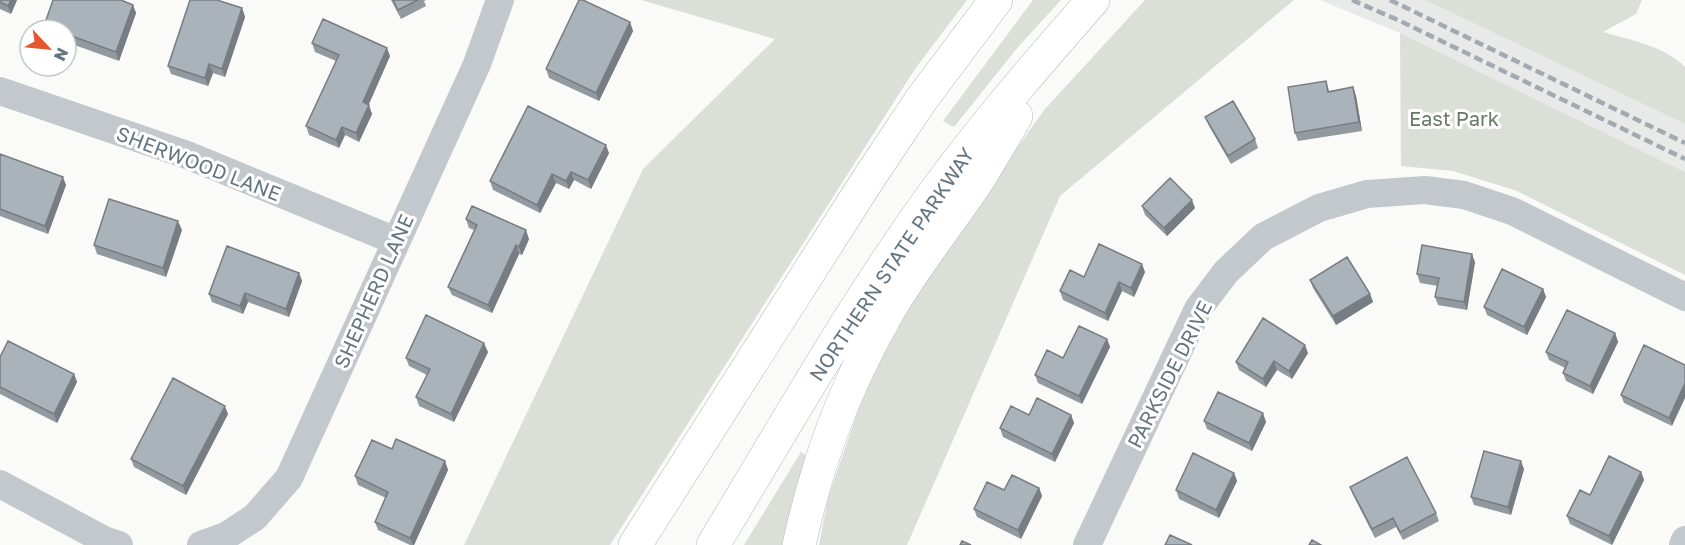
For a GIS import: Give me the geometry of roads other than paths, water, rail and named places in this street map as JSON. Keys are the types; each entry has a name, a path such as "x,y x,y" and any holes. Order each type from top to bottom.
{"highway":[{"path":"634,545 867,180 921,100 996,0"},
{"name":"NORTHERN STATE PARKWAY","path":"713,545 850,320 900,243 959,160 1010,96 1093,0"},
{"path":"799,545 818,469 833,423 871,343 903,287 977,181 1070,27"}],"street":[{"name":"SHEPHERD LANE","path":"201,545 226,536 255,517 289,478 477,64 501,0"},
{"name":"SHERWOOD LANE","path":"0,91 187,155 396,241"},
{"name":"PARKSIDE DRIVE","path":"1087,545 1198,309 1226,272 1263,237 1319,208 1367,194 1425,190 1464,195 1512,211 1685,297"},
{"path":"0,484 104,540 119,545"},
{"path":"1683,545 1685,540"}],"railway":[{"path":"1352,0 1685,159"},
{"path":"1390,0 1685,143"}],"park label":[{"name":"East Park","path":"1454,118"}]}
